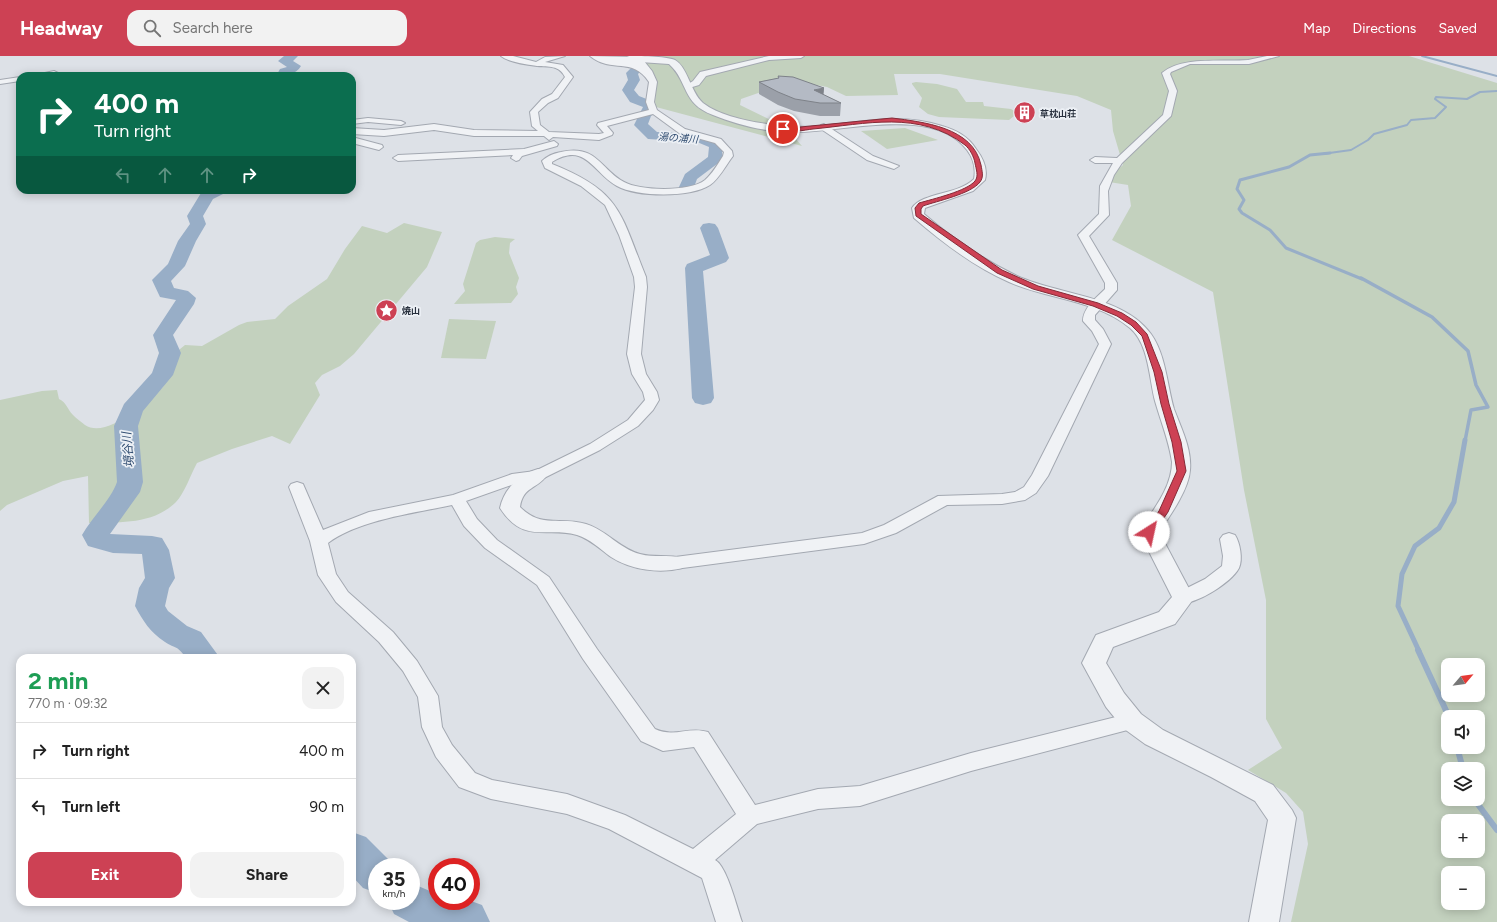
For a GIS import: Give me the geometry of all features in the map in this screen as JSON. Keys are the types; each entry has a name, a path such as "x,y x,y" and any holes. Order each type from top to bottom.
{"street":[{"path":"504,56 537,64 556,64 568,73 569,77 555,96 545,101 534,112 536,126 547,134 557,149 563,154"},
{"path":"537,64 545,59 562,56"},
{"path":"593,56 604,59 652,57 668,60 676,66 699,104 726,116 773,128 799,129 876,120 910,121 939,127 961,139 970,147 977,159 980,175 978,181 969,188 921,205 918,208 918,215 978,259 999,272 1036,288 1096,305 1120,315 1134,323 1145,335 1158,372 1165,404 1177,442 1182,471 1163,512 1149,532 1183,598"},
{"path":"689,86 696,83 703,74 769,58 801,56"},
{"path":"650,111 682,131 718,141 724,145 728,151 728,156 708,182 696,187 684,189 637,190 614,180 592,158 576,152 563,154 547,161 548,166 573,176 593,190 614,209 640,277 641,287 634,354 639,374 650,392 652,400 648,407 633,423 595,447 538,475 520,486 511,496 510,508 520,520 539,527 579,529 596,535 630,558 649,562 675,563 864,538 890,529 944,500 1002,499 1019,496 1030,490 1040,476 1105,344 1104,338 1089,321 1088,315 1111,290 1111,283 1092,253 1084,235 1104,215 1102,188 1107,178 1130,148 1151,133 1167,116 1173,91 1166,73 1169,70 1190,62 1248,62 1276,56"},
{"path":"633,57 641,63 649,73 653,82 650,111"},
{"path":"0,82 16,80"},
{"path":"356,122 368,120 474,133 547,134 599,137 608,135 609,133 601,125 623,120 650,111"},
{"path":"356,131 384,133 434,127"},
{"path":"824,127 870,158 894,166"},
{"path":"356,141 378,146"},
{"path":"514,160 518,154 554,144"},
{"path":"398,158 524,152"},
{"path":"1096,160 1119,161"},
{"path":"319,541 331,532 375,516 457,499 518,477 538,475"},
{"path":"297,487 319,541 327,575 342,597 386,637 413,672 428,696 432,727 444,751 467,780 491,789 567,804 617,822 711,870 721,894 729,922"},
{"path":"457,499 470,522 491,544 543,581 590,654 648,735 663,742 700,738 750,816"},
{"path":"1229,540 1233,562 1229,569 1205,589 1183,598 1167,618 1104,641 1094,663 1115,700 1132,721 1154,737 1220,769 1264,793 1282,818 1264,922"},
{"path":"695,862 750,816 818,798 860,796 972,762 1132,721"}],"green space":[{"path":"635,56 1409,56 1497,83 1497,922 1291,922 1308,844 1303,812 1286,793 1248,770 1282,748 1266,719 1266,600 1244,490 1213,292 1112,240 1131,206 1128,185 1109,182 1116,171 1123,165 1113,131 1111,110 1077,96 940,74 894,74 898,95 846,96 827,87 806,83 784,84 741,99 740,105 785,127 802,146 656,107 655,78 647,66"},
{"path":"916,82 937,84 957,89 966,102 983,102 984,106 1011,109 1014,111 1014,116 1009,120 939,117 928,114 919,107 922,98 912,84"},
{"path":"905,128 938,140 887,149 861,131"},
{"path":"404,223 442,232 427,267 354,354 340,366 322,375 315,383 320,395 290,444 272,436 232,449 197,463 185,489 176,502 157,515 135,521 89,523 88,476 63,481 7,505 0,511 0,400 42,391 57,390 59,399 64,402 73,415 85,425 94,428 104,427 115,423 137,409 163,387 172,367 174,355 185,345 202,346 247,322 275,319 288,306 327,279 345,249 362,226 387,233"},
{"path":"495,237 515,239 510,243 509,253 519,278 516,287 518,294 511,303 454,304 465,291 463,284 476,243 480,240"},
{"path":"449,319 496,321 486,359 441,358"}],"building":[{"path":"778,76 793,77 824,88 814,90 841,103 820,103 795,99 759,82 779,78"}],"waterway":[{"name":"境谷川","path":"284,72 294,68 295,66 284,61 292,56"},
{"name":"湯の浦川","path":"619,56 626,57"},
{"path":"1422,56 1497,76"},
{"name":"湯の浦川","path":"639,66 632,73 634,80 628,90 634,99 649,105 650,110 645,114 641,125 653,136 699,138 717,145 715,152 716,158 690,177 687,187"},
{"path":"1327,153 1351,150 1368,140 1374,134 1407,125 1411,120 1435,118 1446,107 1435,99 1436,97 1467,99 1480,92 1497,91"},
{"path":"1322,154 1327,153"},
{"path":"1327,153 1310,155 1289,167 1240,180 1237,189 1244,200 1239,209 1242,213 1270,230 1286,248 1362,279"},
{"name":"境谷川","path":"201,654 190,640 176,634 157,619 150,606 154,588 160,578 155,550 152,545 113,544 98,540 96,535 102,524 127,492 130,482 126,426 132,409 162,375 170,353 163,335 184,304 186,298 181,295 167,293 161,280 176,266 187,241 198,224 195,216 207,196 211,194"},
{"name":"湯の浦川","path":"703,398 694,268 720,258 709,228"},
{"path":"1361,278 1432,317 1468,351 1476,385 1488,407 1471,410 1465,441"},
{"path":"1419,651 1398,606 1402,574 1415,546 1439,528 1454,502 1465,440"},
{"path":"1418,650 1446,710"},
{"path":"1459,754 1461,762"},
{"path":"1479,806 1497,830"},
{"name":"境谷川","path":"356,853 368,866"},
{"name":"境谷川","path":"420,907 431,912 468,919 470,922"}],"place":[{"name":"草枕山荘","path":"1025,113"},
{"name":"焼山","path":"386,310"}],"route":[{"path":"783,129 824,127 876,120 892,120 910,121 939,127 953,134 970,147 977,159 980,175 978,181 969,188 921,205 918,208 918,215 999,272 1036,288 1096,305 1120,315 1134,323 1145,335 1158,372 1165,404 1177,442 1182,471 1163,512 1149,532"}]}
